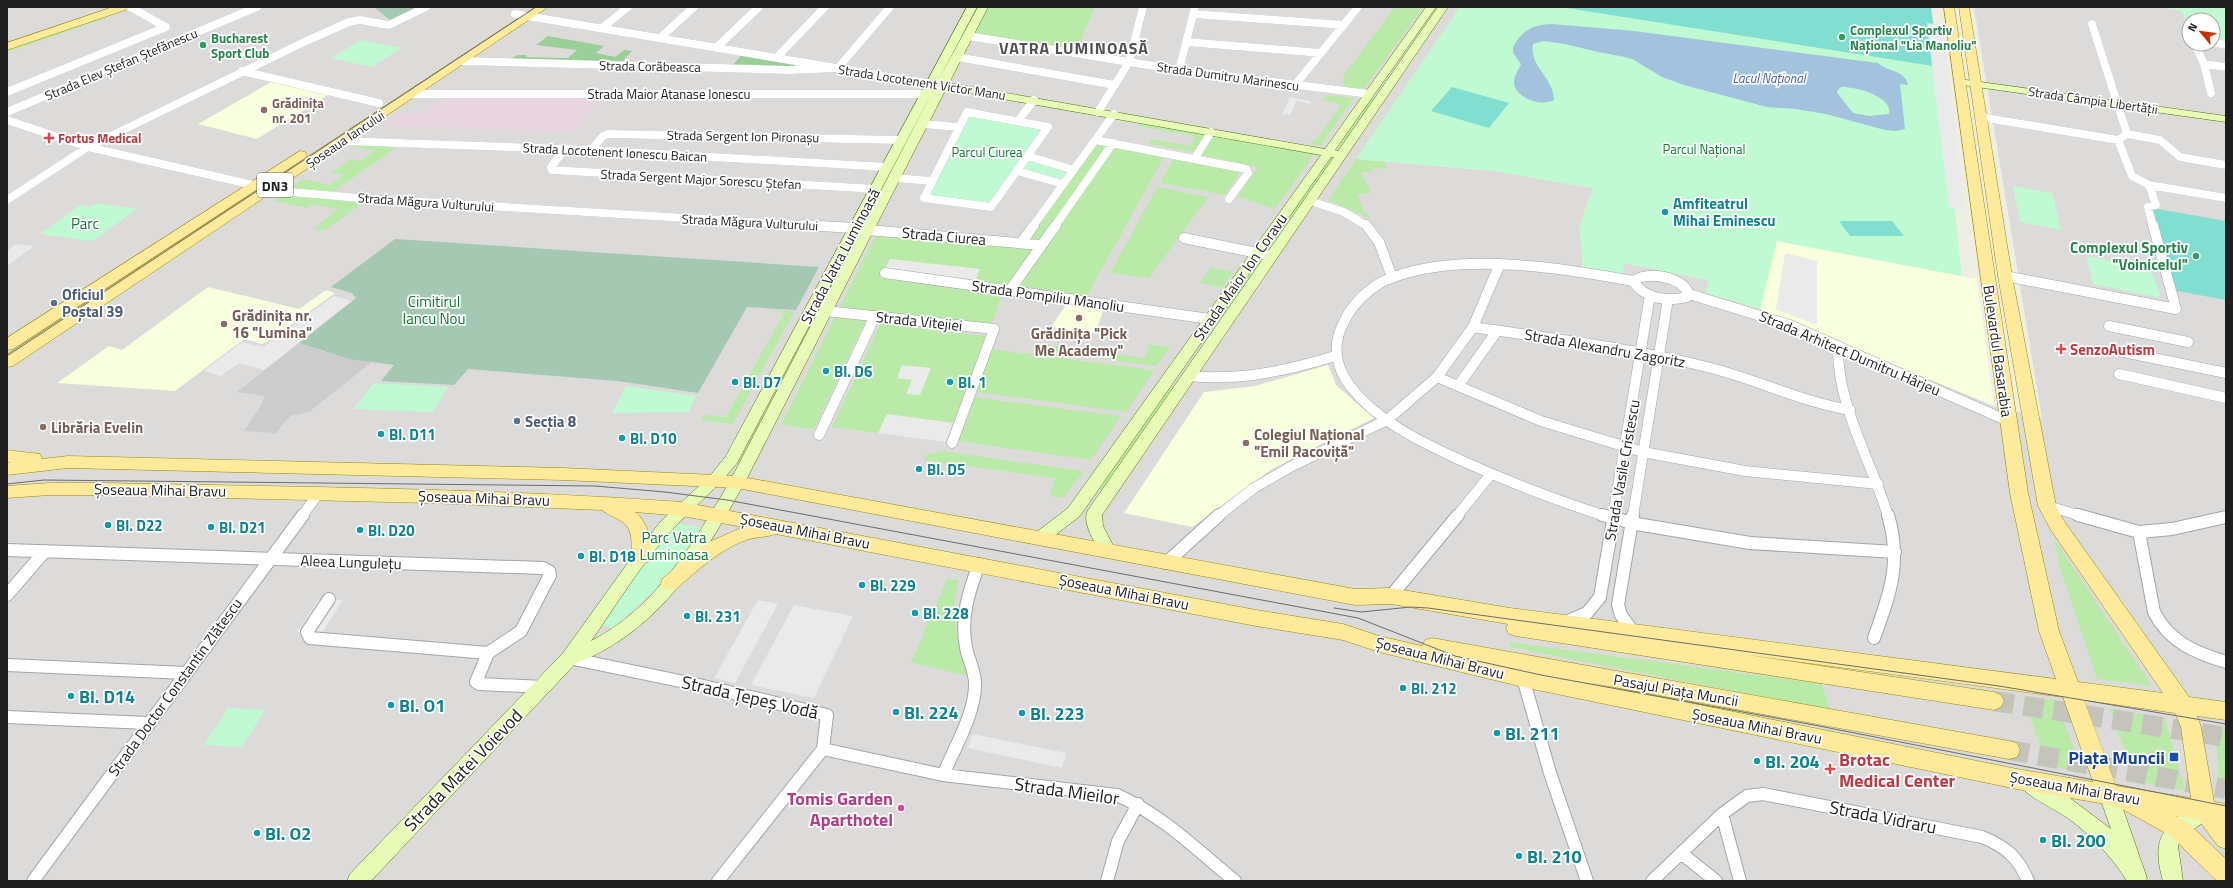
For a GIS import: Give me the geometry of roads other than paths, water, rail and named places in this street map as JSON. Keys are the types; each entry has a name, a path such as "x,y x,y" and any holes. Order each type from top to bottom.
{"main road":[{"path":"7,39 104,7"},
{"path":"7,47 124,7"},
{"name":"Șoseaua Iancului","path":"7,345 379,103 523,13 543,7"},
{"name":"Bulevardul Basarabia","path":"1949,7 1967,83 1980,117 2005,276 2040,479 2047,506 2057,525 2183,705 2192,726 2204,810"},
{"name":"Bulevardul Basarabia","path":"1964,7 1967,83 2008,421 2019,493 2038,587 2049,631 2070,690"},
{"name":"Șoseaua Iancului","path":"7,362 462,61 523,13"},
{"path":"7,456 68,462"},
{"name":"Șoseaua Mihai Bravu","path":"7,469 68,462 563,474 737,482 1355,597 1391,596 1561,623 1997,678 2070,690 2226,711"},
{"name":"Șoseaua Mihai Bravu","path":"7,492 50,489 102,489 602,503 682,509 723,508 788,528 1256,618 1343,632 1379,644 1524,678 2017,778 2226,814"},
{"path":"602,503 622,512 634,520 640,535 641,557"},
{"path":"670,583 705,554 728,539 752,531 788,528"},
{"path":"1355,597 1497,625 1994,701"},
{"name":"Pasajul Piața Muncii","path":"1343,632 1425,644 2009,750"},
{"path":"2070,690 2110,795 2131,803 2178,829 2226,874"},
{"path":"2204,810 2226,840"}],"street":[{"name":"Strada Elev Ștefan Ștefănescu","path":"7,92 166,27 130,7"},
{"name":"Strada Elev Ștefan Ștefănescu","path":"7,112 257,7"},
{"path":"7,200 88,146 242,71 350,22 360,20 389,25 426,7"},
{"path":"602,28 628,7"},
{"path":"660,38 694,7"},
{"path":"717,47 759,7"},
{"path":"777,57 825,7"},
{"path":"838,68 890,7"},
{"name":"Strada Vatra Luminoasă","path":"723,508 826,311 861,229 876,189 891,172 902,140 934,87 972,7"},
{"name":"Strada Vatra Luminoasă","path":"696,496 715,480 732,459 861,229 891,172 922,124 934,87 957,57 983,7"},
{"path":"1098,112 1129,62 1143,7"},
{"path":"1296,85 1358,7"},
{"name":"Strada Maior Ion Coravu","path":"1415,39 1430,7"},
{"name":"Strada Maior Ion Coravu","path":"1040,538 1074,512 1328,152 1375,96 1415,39 1443,7"},
{"path":"1179,70 1194,11 1344,25"},
{"name":"Strada Locotenent Victor Manu","path":"523,13 602,28 777,57 934,87 1034,100 1328,152 1341,156"},
{"path":"2092,24 2127,134"},
{"name":"Strada Dumitru Marinescu","path":"968,36 1179,70 1375,96"},
{"path":"1186,42 1321,53"},
{"path":"2199,52 2204,64 2211,93"},
{"path":"957,57 1115,85"},
{"name":"Strada Corăbeasca","path":"462,61 799,70 838,68"},
{"path":"2204,64 2226,67"},
{"path":"242,71 379,103"},
{"name":"Strada Câmpia Libertății","path":"1967,83 2226,119"},
{"name":"Strada Maior Atanase Ionescu","path":"413,94 934,87"},
{"name":"Strada Maior Ion Coravu","path":"1108,551 1095,526 1094,514 1341,156 1375,96"},
{"path":"1018,121 1034,100"},
{"path":"967,112 1018,121 1048,127 991,207 924,198 967,112"},
{"path":"1021,243 1114,114"},
{"path":"1980,117 2118,140 2127,134 2160,140 2164,142 2174,154 2180,157 2226,165"},
{"name":"Strada Măgura Vulturului","path":"7,120 88,146 269,189 371,199 861,229"},
{"path":"922,124 959,127"},
{"path":"1195,158 1211,132"},
{"name":"Strada Sergent Ion Pironașu","path":"591,150 603,136 608,134 902,140"},
{"path":"1095,140 1246,169 1248,174 1230,199"},
{"path":"2118,140 2132,176 2149,185 2226,198"},
{"name":"Strada Locotenent Ionescu Baican","path":"342,141 591,150 891,172"},
{"path":"1010,290 1040,245 1113,143"},
{"name":"Strada Sergent Major Sorescu Ștefan","path":"566,150 551,167 552,170 876,189"},
{"path":"1028,156 1074,170"},
{"path":"1017,171 1063,184"},
{"path":"891,172 932,181"},
{"name":"Bulevardul Basarabia","path":"2005,276 2176,310 2148,207 2156,204 2149,185"},
{"path":"1310,201 1342,212 1372,231 1392,277"},
{"name":"Strada Ciurea","path":"861,229 1040,245"},
{"path":"1184,238 1272,256"},
{"path":"1166,563 1230,505 1254,488 1292,466 1387,420 1438,377 1473,327 1499,266"},
{"name":"Strada Arhitect Dumitru Hârjeu","path":"1335,356 1338,334 1352,308 1364,295 1392,277 1426,269 1499,266 1589,272 1633,281 1646,275 1673,280 1685,286 1689,294 1760,314 1822,339 2008,421"},
{"name":"Strada Pompiliu Manoliu","path":"885,273 1210,319"},
{"path":"1633,281 1639,290 1650,295 1668,299 1681,299 1689,294"},
{"name":"Strada Vasile Cristescu","path":"1561,623 1586,616 1593,609 1600,598 1626,448 1650,295"},
{"name":"Strada Vasile Cristescu","path":"1634,633 1621,615 1618,605 1668,299"},
{"name":"Strada Vitejiei","path":"826,311 994,329 952,443"},
{"path":"819,435 875,316"},
{"path":"1210,319 1225,324"},
{"path":"2109,326 2188,342"},
{"name":"Strada Alexandru Zagoritz","path":"1473,327 1642,351 1714,368 1829,408 1850,410"},
{"path":"1458,386 1497,331"},
{"path":"1838,346 1838,376 1878,484 1890,526 1895,552 1893,583 1874,638"},
{"path":"2114,350 2226,373"},
{"path":"1174,371 1189,376 1209,378 1243,378 1284,371 1335,356 1342,372 1352,388 1387,420 1429,445 1490,474 1613,518 1632,523 1751,543 1895,552"},
{"path":"2120,374 2226,398"},
{"path":"1438,377 1534,418 1626,448 1745,471 1878,484"},
{"path":"1391,596 1490,474"},
{"name":"Strada Doctor Constantin Zlătescu","path":"32,881 318,494"},
{"name":"Strada Matei Voievod","path":"357,881 569,658 641,557 682,509 696,496"},
{"path":"2047,506 2139,532 2172,529 2226,517"},
{"name":"Strada Matei Voievod","path":"569,658 614,637 630,626 670,583 723,508"},
{"path":"2139,532 2154,612 2158,624 2173,639 2191,649 2226,662"},
{"name":"Aleea Lungulețu","path":"7,550 543,568 549,571 550,575 521,630 505,643 488,653"},
{"path":"7,595 45,551"},
{"path":"942,775 958,739 973,694 975,683 965,646 964,615 967,596 979,564"},
{"path":"329,599 307,632 310,638 488,653 477,677 476,682 479,684 542,687"},
{"name":"Strada Țepeș Vodă","path":"569,658 698,685 827,715 823,749"},
{"path":"7,665 186,673"},
{"path":"1524,678 1550,773 1587,881"},
{"path":"7,717 148,723"},
{"path":"718,881 823,749"},
{"name":"Strada Mieilor","path":"823,749 942,775 1103,792 1117,795 1138,804 1235,881"},
{"path":"2017,778 2061,802 2086,819 2110,842 2137,880"},
{"name":"Strada Vidraru","path":"1652,881 1722,814 1747,796 1763,794 1982,836 1996,842 2014,855 2022,864 2028,881"},
{"path":"2110,795 2137,880"},
{"path":"1107,881 1118,841 1126,823 1138,804"},
{"path":"2173,881 2167,850 2169,840 2178,829 2204,810"},
{"path":"1722,814 1740,881"},
{"path":"1681,853 1716,881"}],"water":[{"name":"Lacul Național","path":"1545,24 1634,31 1878,63 1900,74 1906,80 1908,85 1900,84 1905,129 1896,131 1885,130 1826,114 1796,109 1767,107 1684,85 1662,77 1632,59 1565,44 1543,41 1533,44 1533,52 1538,66 1550,85 1554,100 1549,102 1536,102 1523,97 1515,88 1514,79 1521,64 1513,53 1513,47 1516,41 1524,33 1534,27","holes":["1841,87 1863,90 1879,97 1889,108 1889,114 1870,116 1853,113 1837,91"]}],"tunnel":[{"path":"1994,701 2226,737"},
{"path":"2009,750 2226,789"}],"tram line":[{"path":"7,356 536,7"},
{"path":"7,484 44,480 595,486 665,492 727,500 1358,618 1455,656 1541,675 1814,725 2226,806"},
{"path":"1334,608 1361,612 1411,607 1428,608 1999,686 2226,724"}],"place":[{"name":"Complexul Sportiv Național \"Lia Manoliu\"","path":"1842,37"},
{"name":"Bucharest Sport Club","path":"203,45"},
{"name":"Grădinița nr. 201","path":"264,110"},
{"name":"Fortus Medical","path":"49,138"},
{"name":"Amfiteatrul Mihai Eminescu","path":"1665,212"},
{"name":"Complexul Sportiv \"Voinicelul\"","path":"2196,256"},
{"name":"Oficiul Poștal 39","path":"54,303"},
{"name":"Grădinița \"Pick Me Academy\"","path":"1079,318"},
{"name":"Grădinița nr. 16 \"Lumina\"","path":"224,324"},
{"name":"SenzoAutism","path":"2061,349"},
{"name":"Bl. D6","path":"826,371"},
{"name":"Bl. D7","path":"735,382"},
{"name":"Bl. 1","path":"950,382"},
{"name":"Secția 8","path":"517,421"},
{"name":"Librăria Evelin","path":"43,427"},
{"name":"Bl. D11","path":"381,434"},
{"name":"Bl. D10","path":"622,438"},
{"name":"Colegiul Național \"Emil Racoviță\"","path":"1246,443"},
{"name":"Bl. D5","path":"919,469"},
{"name":"Bl. D22","path":"108,525"},
{"name":"Bl. D21","path":"211,527"},
{"name":"Bl. D20","path":"360,530"},
{"name":"Bl. D18","path":"581,556"},
{"name":"Bl. 229","path":"862,585"},
{"name":"Bl. 228","path":"915,613"},
{"name":"Bl. 231","path":"687,616"},
{"name":"Bl. 212","path":"1403,688"},
{"name":"Bl. D14","path":"71,696"},
{"name":"Bl. O1","path":"391,705"},
{"name":"Bl. 224","path":"896,712"},
{"name":"Bl. 223","path":"1022,713"},
{"name":"Bl. 211","path":"1497,733"},
{"name":"Piața Muncii","path":"2174,757"},
{"name":"Bl. 204","path":"1757,761"},
{"name":"Brotac Medical Center","path":"1830,769"},
{"name":"Tomis Garden Aparthotel","path":"901,808"},
{"name":"Bl. O2","path":"257,833"},
{"name":"Bl. 200","path":"2043,840"},
{"name":"Bl. 210","path":"1519,856"}],"district":[{"name":"VATRA LUMINOASĂ","path":"1074,48"}],"park label":[{"name":"Parcul Național","path":"1704,149"},
{"name":"Parcul Ciurea","path":"987,152"},
{"name":"Parc","path":"85,223"},
{"name":"Cimitirul Iancu Nou","path":"434,310"},
{"name":"Parc Vatra Luminoasa","path":"674,546"}]}
